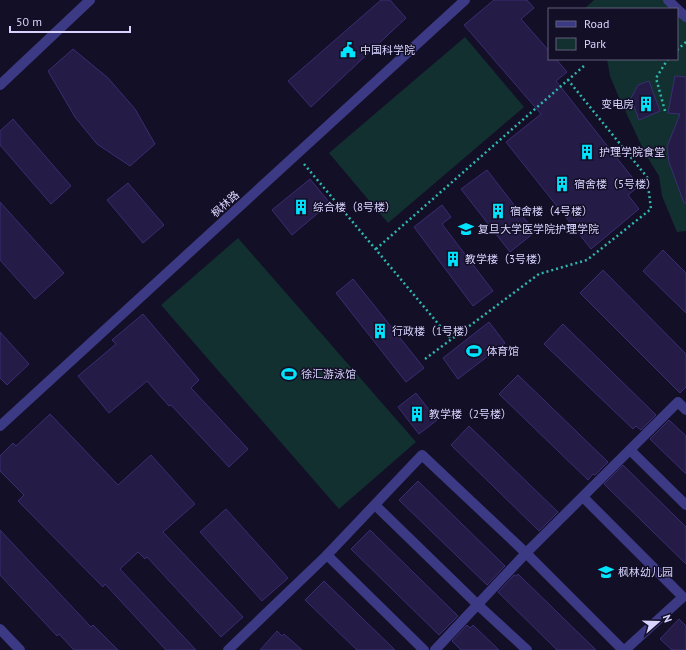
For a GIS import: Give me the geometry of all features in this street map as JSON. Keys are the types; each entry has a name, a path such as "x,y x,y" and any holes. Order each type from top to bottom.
{"street":[{"path":"0,85 90,0"},
{"name":"枫林路","path":"0,426 465,0"},
{"path":"668,0 676,8"},
{"path":"678,10 686,17"},
{"path":"435,650 526,553 678,402 686,410"},
{"path":"630,450 686,505"},
{"path":"228,650 327,555 422,456 526,553 624,650 685,597 583,496"},
{"path":"375,505 478,605 527,650"},
{"path":"327,555 424,650"},
{"path":"0,629 20,650"}],"path":[{"path":"678,49 686,42"},
{"path":"665,111 656,78 667,60"},
{"path":"376,249 585,65"},
{"path":"425,359 539,274 587,260 651,209 647,177 568,80"},
{"path":"296,155 451,340"}],"green space":[{"path":"594,0 668,0 676,8 585,8"},
{"path":"678,10 686,17 686,231 677,232 662,196 659,176 646,155 610,76 607,60 678,60"},
{"path":"465,37 524,107 388,223 329,153"},
{"name":"徐汇游泳馆","path":"238,238 416,442 339,509 161,305"}],"building":[{"name":"中国科学院","path":"381,0 390,0 406,18 311,107 288,81"},
{"path":"494,0 527,0 534,8 521,19 548,50 548,60 557,60 567,72 556,81 639,186 628,195 639,209 591,249 506,142 541,114 464,25"},
{"path":"73,49 108,78 135,109 155,144 130,166 97,144 75,117 48,71"},
{"path":"675,76 686,77 686,203 684,203 669,162 667,147 680,114 668,113"},
{"name":"变电房","path":"649,81 660,111 639,120 631,98 638,85"},
{"path":"13,119 71,186 51,204 0,145 0,131"},
{"name":"宿舍楼（4号楼）","path":"487,170 535,232 510,252 461,189"},
{"name":"综合楼（8号楼）","path":"310,179 330,203 292,235 272,210"},
{"path":"128,183 164,225 143,243 107,200"},
{"path":"0,202 64,273 35,299 0,260"},
{"name":"教学楼（3号楼）","path":"442,205 451,217 442,224 493,291 473,306 414,227"},
{"path":"663,250 686,273 686,313 643,271"},
{"path":"603,270 686,354 686,387 680,393 580,293"},
{"name":"行政楼（1号楼）","path":"353,279 424,368 406,382 336,293"},
{"path":"143,314 199,380 191,388 248,449 229,467 171,405 169,406 147,381 109,413 78,376 116,344 112,340"},
{"name":"体育馆","path":"489,322 505,343 458,379 443,358"},
{"path":"563,324 656,415 641,430 636,426 633,429 544,344"},
{"path":"0,332 29,364 7,385 0,378"},
{"path":"518,375 608,462 595,475 593,474 588,480 499,394"},
{"name":"教学楼（2号楼）","path":"416,393 437,420 419,434 398,407"},
{"path":"50,414 118,485 151,455 195,504 163,532 243,617 221,637 147,557 145,559 138,552 120,569 196,650 166,650 105,584 103,587 18,501 24,495 0,471 0,456 13,443 16,446"},
{"path":"669,420 686,436 686,474 650,439"},
{"path":"469,426 558,512 539,531 451,445"},
{"path":"623,465 686,527 686,564 604,484"},
{"path":"418,481 505,566 487,585 399,500"},
{"path":"226,509 288,578 262,601 200,532"},
{"path":"0,530 91,627 93,625 118,650 74,650 59,634 57,636 0,575"},
{"path":"370,530 458,616 439,635 351,549"},
{"path":"518,574 596,650 557,650 498,592 514,575 516,576"},
{"path":"324,581 395,650 357,650 305,600"},
{"path":"679,619 686,626 686,650 672,650 660,639"},
{"path":"467,625 470,628 473,625 499,650 461,650 452,641"},
{"path":"277,631 282,636 284,634 302,650 260,650"}],"place":[{"name":"中国科学院","path":"348,50"},
{"name":"变电房","path":"646,104"},
{"name":"护理学院食堂","path":"587,152"},
{"name":"宿舍楼（5号楼）","path":"562,184"},
{"name":"综合楼（8号楼）","path":"301,207"},
{"name":"宿舍楼（4号楼）","path":"498,211"},
{"name":"复旦大学医学院护理学院","path":"466,229"},
{"name":"教学楼（3号楼）","path":"453,259"},
{"name":"行政楼（1号楼）","path":"380,331"},
{"name":"体育馆","path":"474,351"},
{"name":"徐汇游泳馆","path":"289,374"},
{"name":"教学楼（2号楼）","path":"417,414"},
{"name":"枫林幼儿园","path":"606,572"}]}
